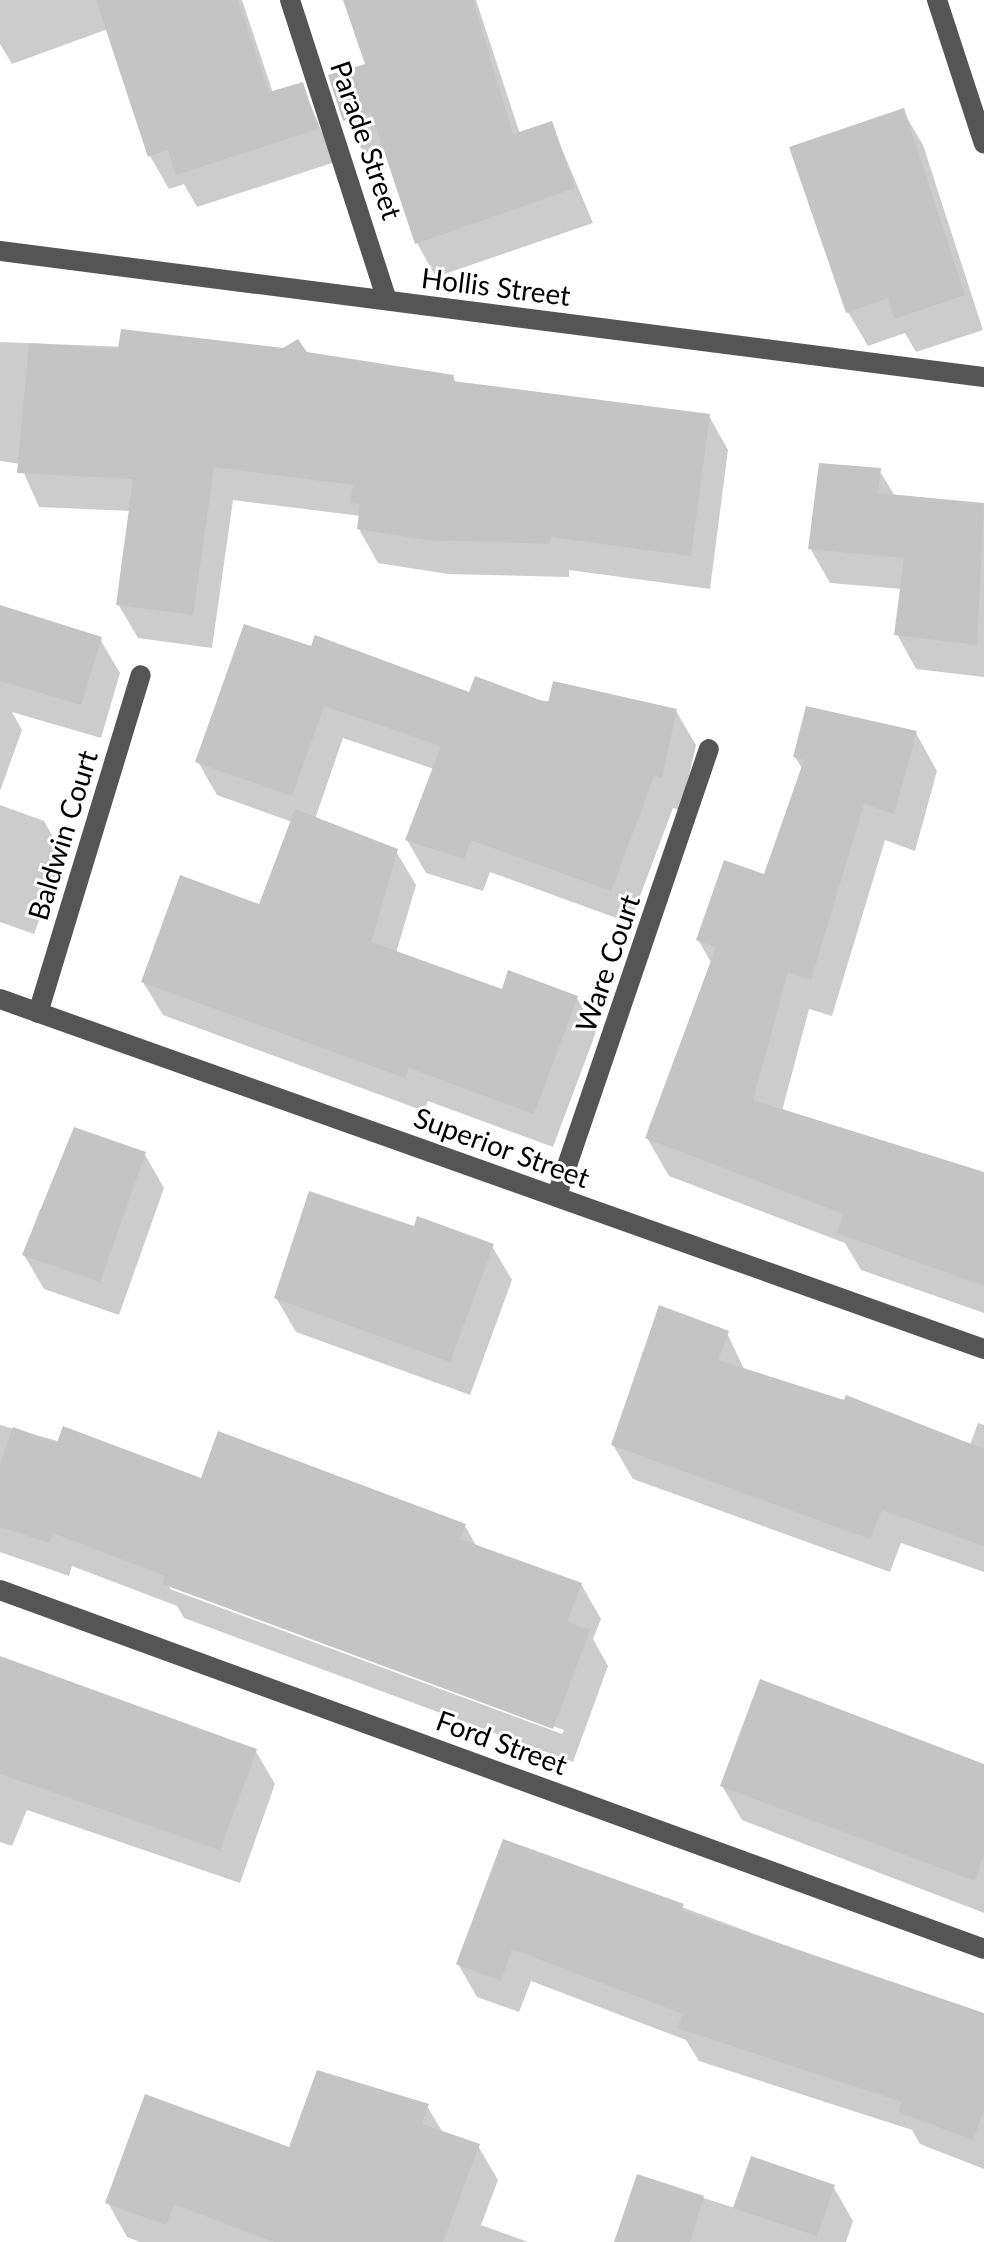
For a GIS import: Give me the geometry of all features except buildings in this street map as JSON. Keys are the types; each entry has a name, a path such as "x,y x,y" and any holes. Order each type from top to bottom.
{"street":[{"name":"Parade Street","path":"290,0 387,300"},
{"path":"937,0 984,144"},
{"name":"Hollis Street","path":"0,251 984,377"},
{"name":"Baldwin Court","path":"38,1013 141,675"},
{"name":"Ware Court","path":"557,1195 709,749"},
{"name":"Superior Street","path":"0,999 984,1349"},
{"name":"Ford Street","path":"0,1590 984,1949"}]}
